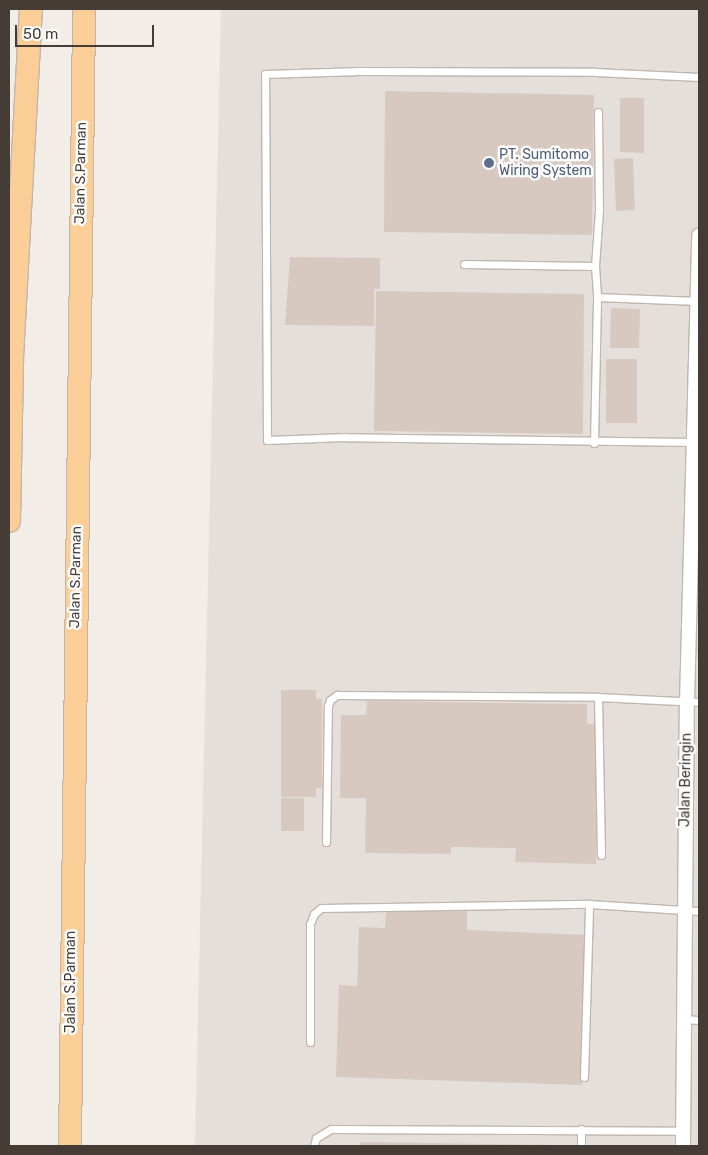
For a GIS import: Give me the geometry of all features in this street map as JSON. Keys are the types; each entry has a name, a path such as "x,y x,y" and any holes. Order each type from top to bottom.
{"main road":[{"name":"Jalan S.Parman","path":"70,1146 84,9"},
{"path":"9,521 12,358 27,10"}],"street":[{"name":"Jalan Beringin","path":"682,1146 684,911 693,702 695,489 692,442 699,234"}],"lane":[{"path":"692,442 594,443 265,438 265,74 360,71 585,72 699,77"},
{"path":"594,443 597,297 595,266 599,210 598,112"},
{"path":"464,264 595,266"},
{"path":"597,297 698,301"},
{"path":"326,842 328,706 330,700 336,695 598,697 693,702"},
{"path":"598,697 601,855"},
{"path":"584,1077 589,904"},
{"path":"310,1042 310,924 314,914 321,908 589,904 699,911"},
{"path":"683,1019 699,1020"},
{"path":"314,1146 316,1138 331,1129 683,1131"},
{"path":"581,1129 581,1146"}],"shaded area":[{"path":"221,9 699,9 699,1146 195,1146"}],"building":[{"name":"PT. Sumitomo Wiring System","path":"385,91 594,95 592,235 384,232"},
{"path":"620,98 644,98 644,153 620,152"},
{"path":"633,158 635,210 616,211 614,159"},
{"path":"290,257 380,258 380,289 374,289 374,326 285,325"},
{"path":"376,291 584,294 583,434 374,431"},
{"path":"611,308 640,309 639,348 610,348"},
{"path":"606,359 637,359 637,423 606,423"},
{"path":"281,690 316,690 316,699 322,699 322,788 316,788 316,797 281,797"},
{"path":"367,701 587,704 587,724 598,724 596,864 515,862 516,848 451,847 451,854 365,853 366,798 340,798 341,715 366,715"},
{"path":"281,798 304,798 304,831 281,831"},
{"path":"386,908 467,911 467,930 586,935 582,1085 336,1077 339,985 357,986 359,927 385,928"},
{"path":"360,1142 560,1145 560,1146 360,1146"}],"place":[{"name":"PT. Sumitomo Wiring System","path":"489,163"}]}
